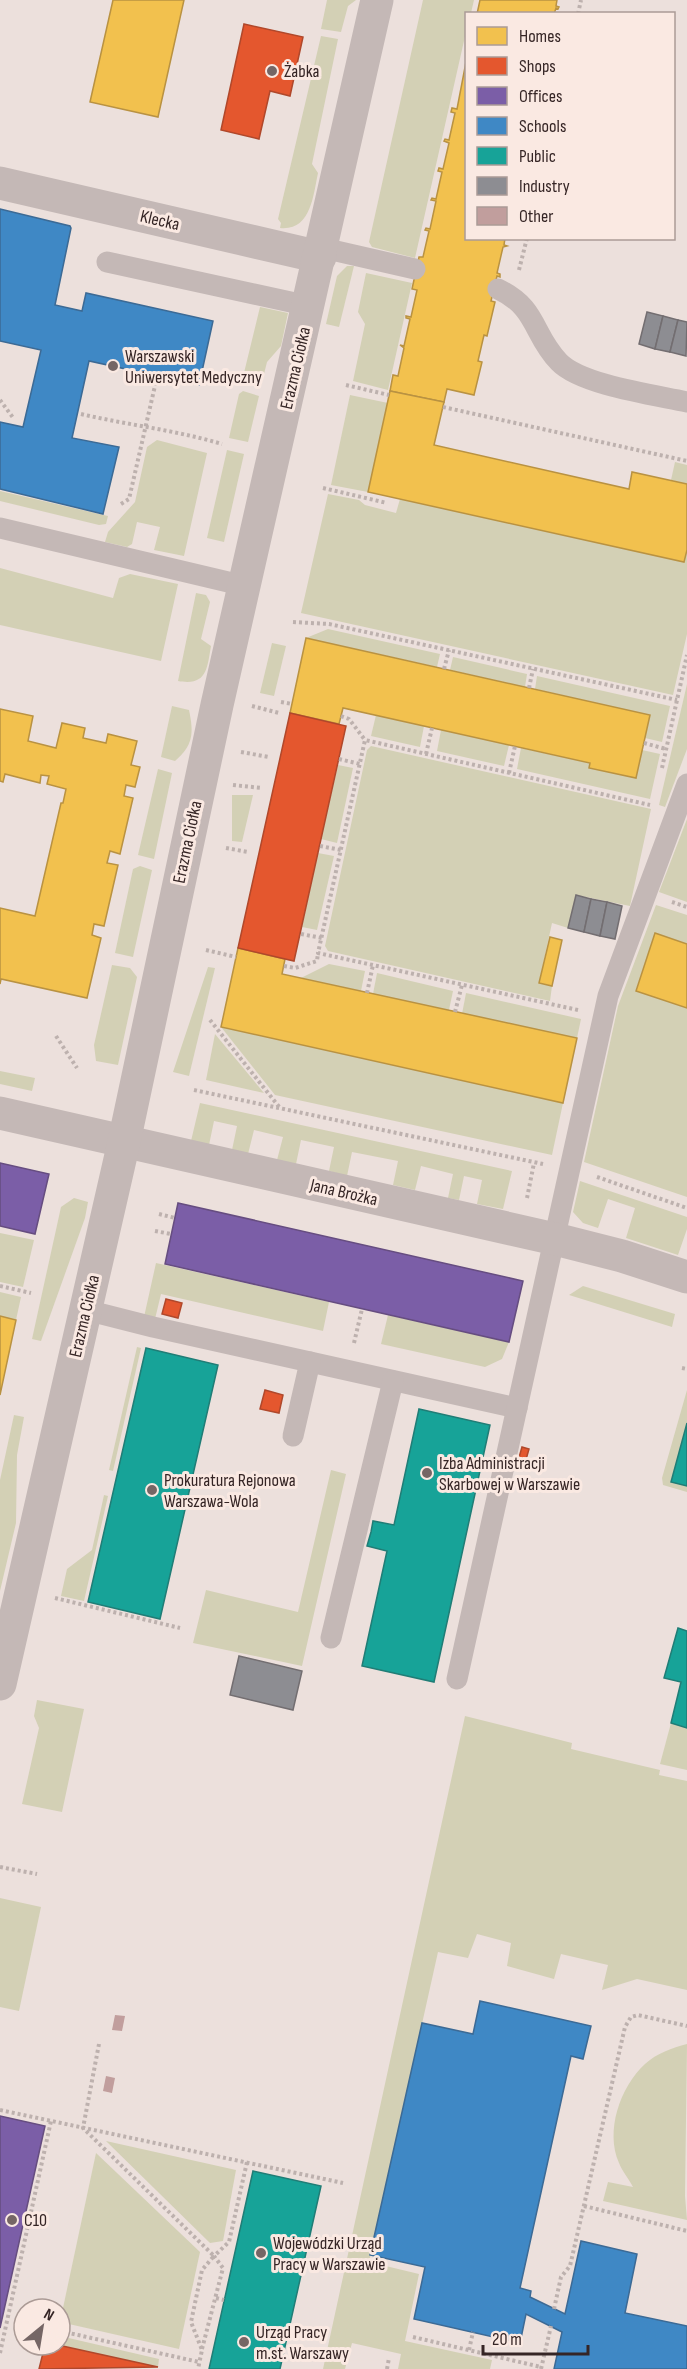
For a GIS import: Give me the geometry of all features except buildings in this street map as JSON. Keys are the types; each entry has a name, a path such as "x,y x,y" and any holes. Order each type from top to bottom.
{"street":[{"name":"Erazma Ciołka","path":"0,1684 124,1142 174,902 322,253 377,0"},
{"name":"Klecka","path":"0,183 322,253"},
{"name":"Jana Brożka","path":"0,1113 555,1239 621,1256 687,1277"}],"lane":[{"path":"322,253 415,269"},
{"path":"107,262 309,306"},
{"path":"498,289 513,296 528,309 543,342 561,364 587,379 687,402"},
{"path":"0,528 245,586"},
{"path":"457,1679 608,996 687,784"},
{"path":"86,1310 517,1408"},
{"path":"293,1436 310,1362"},
{"path":"331,1638 393,1381"}],"path":[{"path":"121,504 129,499 158,376"},
{"path":"346,385 389,395"},
{"path":"0,400 14,419"},
{"path":"442,407 687,461"},
{"path":"81,414 130,426 147,426 222,444"},
{"path":"323,488 387,503"},
{"path":"293,622 329,624 677,700"},
{"path":"444,669 449,650"},
{"path":"661,772 687,655"},
{"path":"529,688 533,669"},
{"path":"281,702 292,704"},
{"path":"248,705 279,713"},
{"path":"341,716 349,719 365,740 654,806"},
{"path":"426,754 432,728"},
{"path":"284,966 295,968 317,961 365,740"},
{"path":"644,743 666,749"},
{"path":"509,773 515,746"},
{"path":"237,751 269,757"},
{"path":"339,759 360,764"},
{"path":"229,785 262,788"},
{"path":"320,846 341,850"},
{"path":"226,848 248,852"},
{"path":"301,934 322,938"},
{"path":"206,951 236,957"},
{"path":"318,953 603,1017"},
{"path":"367,993 373,965"},
{"path":"456,1012 462,985"},
{"path":"210,1020 281,1109"},
{"path":"56,1036 77,1068"},
{"path":"194,1090 570,1168 687,1208"},
{"path":"159,1214 175,1218"},
{"path":"155,1231 171,1234"},
{"path":"0,1286 31,1293"},
{"path":"359,1324 362,1309"},
{"path":"51,1597 180,1628"},
{"path":"0,1867 38,1874"},
{"path":"554,2309 561,2277 570,2266 625,2027 631,2017 638,2015 687,2026"},
{"path":"83,2128 99,2044"},
{"path":"0,2110 343,2183"},
{"path":"0,2353 51,2121"},
{"path":"83,2128 214,2256 223,2268 198,2369"},
{"path":"202,2350 191,2322 202,2270 229,2242 247,2162"},
{"path":"584,2206 687,2231"},
{"path":"216,2298 224,2300"},
{"path":"413,2337 541,2368 550,2326"},
{"path":"469,2350 473,2332"},
{"path":"72,2334 199,2362"},
{"path":"387,2369 389,2358"}],"shaded area":[{"path":"327,0 356,0 348,6 341,32 321,29"},
{"path":"423,0 474,0 471,12 465,12 465,36 415,258 372,247 369,242"},
{"path":"321,36 338,39 312,164 318,173 314,192 304,218 298,224 280,228 281,223 278,219"},
{"path":"347,266 354,266 339,327 326,324 337,276"},
{"path":"366,273 412,283 388,390 353,381 365,324 358,312"},
{"path":"260,307 288,313 281,346 267,362 261,386 242,381"},
{"path":"243,391 259,396 248,442 229,438 239,394"},
{"path":"350,395 388,403 368,492 331,485"},
{"path":"157,440 207,453 184,556 154,550 160,527 137,522 132,544 127,547 105,542 108,532 135,502 147,447"},
{"path":"227,450 244,454 224,542 207,538"},
{"path":"675,462 687,465 687,484 671,480"},
{"path":"0,491 108,516 106,524 99,525 0,501"},
{"path":"328,494 359,500 365,505 396,513 400,499 684,562 687,550 687,634 673,695 301,613"},
{"path":"0,568 113,598 119,578 130,574 178,584 161,661 0,625"},
{"path":"196,593 206,595 210,602 201,639 211,646 208,662 200,678 188,682 178,681"},
{"path":"328,629 440,654 437,667 306,638"},
{"path":"272,643 286,646 274,696 260,693"},
{"path":"453,657 527,674 525,687 450,670"},
{"path":"537,676 670,706 662,742 645,738 650,715 535,689"},
{"path":"687,684 687,749 665,807 659,805"},
{"path":"172,706 189,710 192,732 189,744 175,761 161,757"},
{"path":"376,715 424,726 420,747 371,736"},
{"path":"441,730 509,745 504,766 437,751"},
{"path":"371,746 651,809 630,906 576,895 568,928 552,923 539,983 552,986 550,1001 328,951 325,946 367,750"},
{"path":"521,748 590,763 636,778 642,750 660,754 650,799 517,769"},
{"path":"338,765 353,768 337,843 321,839"},
{"path":"158,769 172,773 154,859 138,855"},
{"path":"232,795 253,795 242,842 232,841"},
{"path":"687,819 687,902 659,892"},
{"path":"318,853 334,856 317,930 302,927"},
{"path":"140,866 152,870 133,957 115,953 133,869"},
{"path":"656,905 687,915 687,944 655,933 636,990 687,1008 687,1197 584,1162 618,1006"},
{"path":"329,964 365,971 361,991 301,978"},
{"path":"112,965 130,968 137,977 118,1065 96,1061 94,1045"},
{"path":"208,967 215,968 189,1076 173,1072"},
{"path":"377,973 453,991 449,1010 373,994"},
{"path":"466,993 581,1019 577,1038 462,1014"},
{"path":"221,1027 563,1103 552,1155 275,1095"},
{"path":"215,1034 264,1093 206,1080"},
{"path":"0,1071 35,1078 32,1091 0,1084"},
{"path":"200,1103 512,1171 503,1209 477,1204 482,1180 464,1176 459,1200 448,1198 453,1174 421,1166 415,1190 393,1185 398,1161 352,1152 347,1176 329,1171 334,1147 301,1140 296,1164 277,1160 283,1137 254,1130 248,1154 232,1150 237,1126 214,1121 209,1145 191,1141"},
{"path":"580,1181 687,1217 687,1229 678,1255 626,1238 635,1208 608,1199 598,1228 583,1223 573,1212"},
{"path":"74,1198 88,1202 85,1218 41,1341 32,1339 61,1207"},
{"path":"0,1233 34,1240 23,1287 0,1282"},
{"path":"156,1263 329,1302 323,1331 161,1294 155,1319 144,1317"},
{"path":"583,1286 675,1314 672,1327 569,1295"},
{"path":"0,1292 21,1297 16,1320 0,1316"},
{"path":"388,1315 509,1342 502,1359 485,1367 381,1344"},
{"path":"137,1347 141,1348 113,1471 109,1470"},
{"path":"687,1390 687,1423 671,1482 687,1486 687,1492 663,1485 662,1478"},
{"path":"14,1415 24,1417 17,1455 16,1523 0,1591 0,1480"},
{"path":"331,1470 346,1474 302,1666 193,1643 206,1590 298,1612"},
{"path":"104,1495 108,1496 84,1601 61,1596 67,1569 92,1550"},
{"path":"37,1700 84,1709 62,1812 22,1804 39,1728 34,1716"},
{"path":"465,1716 572,1743 571,1749 660,1770 659,1775 687,1781 687,1990 637,1979 602,1990 608,1965 561,1954 554,1979 507,1966 511,1943 477,1934 468,1958 438,1952 369,2262 419,2274 405,2341 492,2360 490,2369 398,2369 401,2354 352,2343 345,2369 323,2369"},
{"path":"671,1723 687,1728 687,1770 660,1764"},
{"path":"0,1898 41,1907 19,2011 0,2007"},
{"path":"687,2044 685,2196 687,2220 603,2201 608,2182 633,2187 619,2163 614,2137 617,2110 628,2085 650,2060 665,2051"},
{"path":"106,2141 236,2170 223,2241 210,2243"},
{"path":"96,2153 200,2252 179,2349 72,2325 72,2297 65,2297"},
{"path":"72,2339 159,2359 158,2367 72,2348"}],"place":[{"name":"Żabka","path":"272,71"},
{"name":"Warszawski Uniwersytet Medyczny","path":"113,366"},
{"name":"Izba Administracji Skarbowej w Warszawie","path":"427,1473"},
{"name":"Prokuratura Rejonowa Warszawa-Wola","path":"152,1490"},
{"name":"C10","path":"12,2220"},
{"name":"Wojewódzki Urząd Pracy w Warszawie","path":"261,2253"},
{"name":"Urząd Pracy m.st. Warszawy","path":"244,2342"}]}
